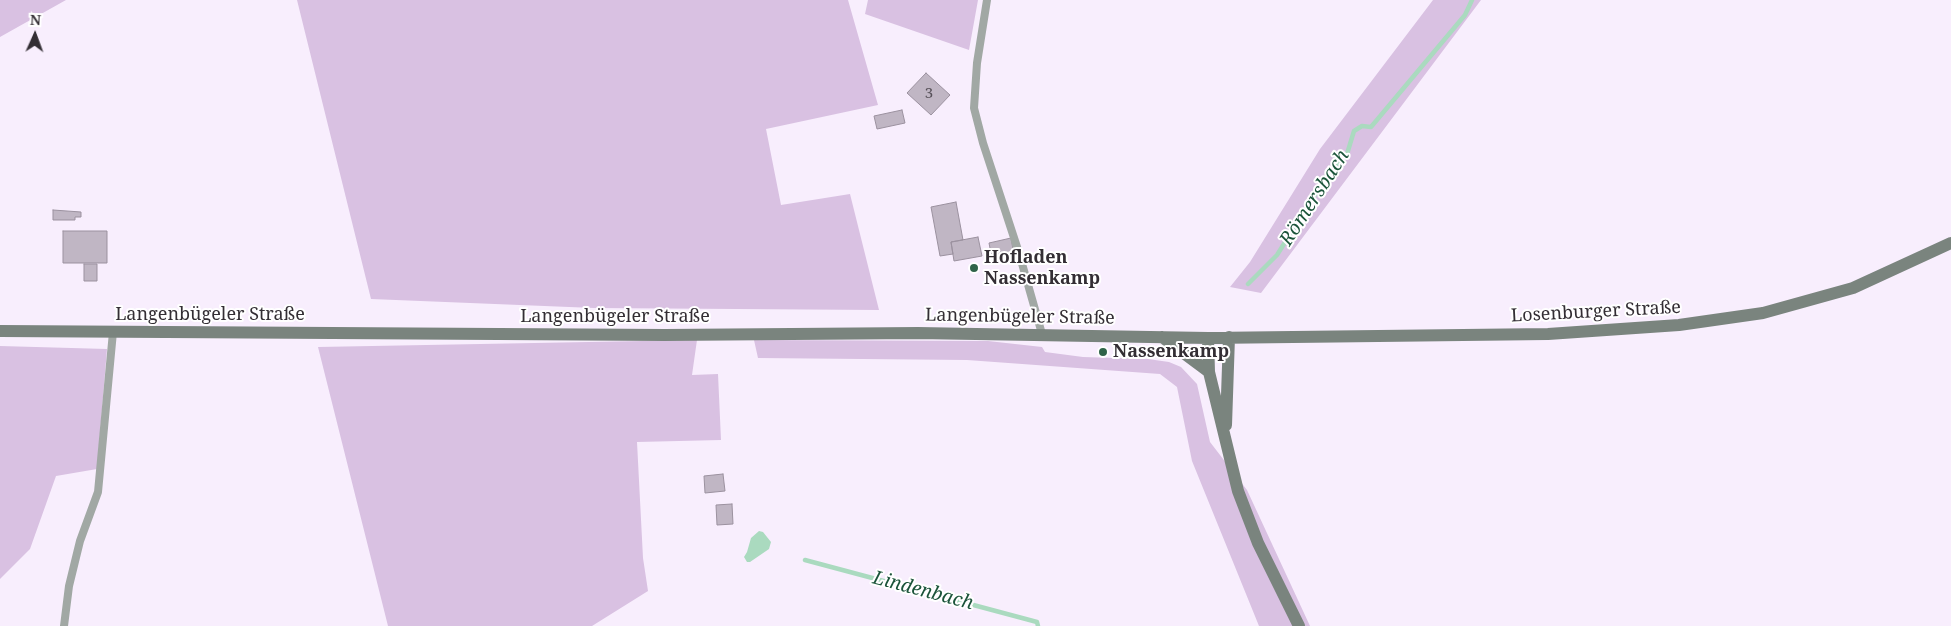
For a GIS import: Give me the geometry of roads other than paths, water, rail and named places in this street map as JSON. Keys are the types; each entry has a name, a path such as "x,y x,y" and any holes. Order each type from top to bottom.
{"main road":[{"name":"Losenburger Straße","path":"1229,337 1548,334 1722,320 1781,309 1853,288 1951,243"},
{"name":"Langenbügeler Straße","path":"0,332 655,335 1042,334 1229,337"},
{"path":"1162,337 1209,372"},
{"path":"1225,440 1229,337"},
{"path":"1208,338 1209,372 1238,491 1258,543 1299,626"}],"lane":[{"path":"987,0 977,63 974,108 1042,334"},
{"path":"64,626 69,586 80,541 98,492 113,332"}],"waterway":[{"name":"Römersbach","path":"1248,284 1277,255 1331,169 1347,154 1354,131 1362,126 1371,127 1465,15 1472,0"},
{"name":"Lindenbach","path":"805,560 1037,622 1038,626"}],"place":[{"name":"Hofladen Nassenkamp","path":"974,268"},
{"name":"Nassenkamp","path":"1103,352"}]}
